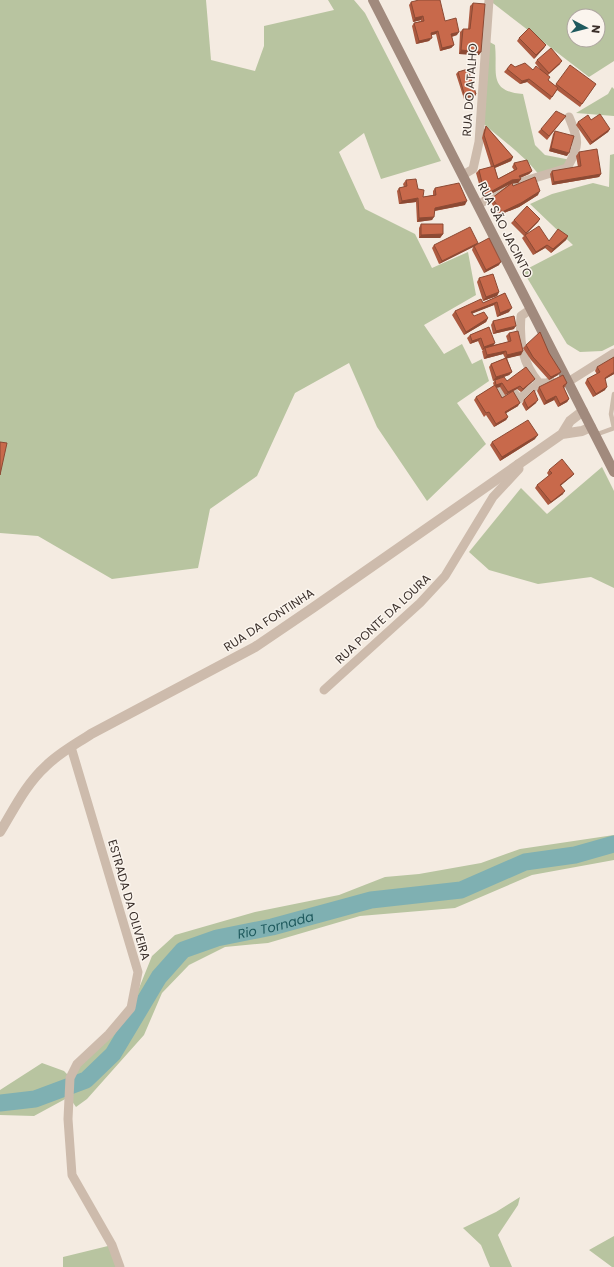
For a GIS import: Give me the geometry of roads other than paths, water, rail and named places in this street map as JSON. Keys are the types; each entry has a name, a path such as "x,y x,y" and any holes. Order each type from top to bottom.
{"main road":[{"name":"RUA SÃO JACINTO","path":"373,0 614,472"}],"street":[{"name":"RUA DO ATALHO","path":"463,175 473,169 479,142 489,0"},
{"path":"478,205 509,186 567,168 577,149 576,134 569,117"},
{"path":"531,309 521,316 520,333 523,356 530,372 539,383"},
{"path":"568,382 614,353"},
{"path":"495,392 497,390 502,396 514,393 519,399 539,383 547,383 552,381"},
{"name":"RUA DA FONTINHA","path":"0,832 14,807 36,776 47,765 71,747 91,734 255,647 562,434 570,421 583,411"},
{"name":"RUA DA FONTINHA","path":"562,434 593,431"},
{"name":"RUA PONTE DA LOURA","path":"324,690 420,602 445,576 493,497 516,475 519,469 518,464"},
{"name":"ESTRADA DA OLIVEIRA","path":"71,747 138,972 131,1008 109,1034 77,1064 70,1078 68,1119 72,1175 112,1244 120,1267"}],"lane":[{"path":"593,431 614,428 611,414 614,394"}],"waterway":[{"name":"Rio Tornada","path":"0,1103 35,1099 86,1080 113,1054 159,977 183,950 217,938 272,927 371,900 461,890 525,862 575,855 614,844"}]}
